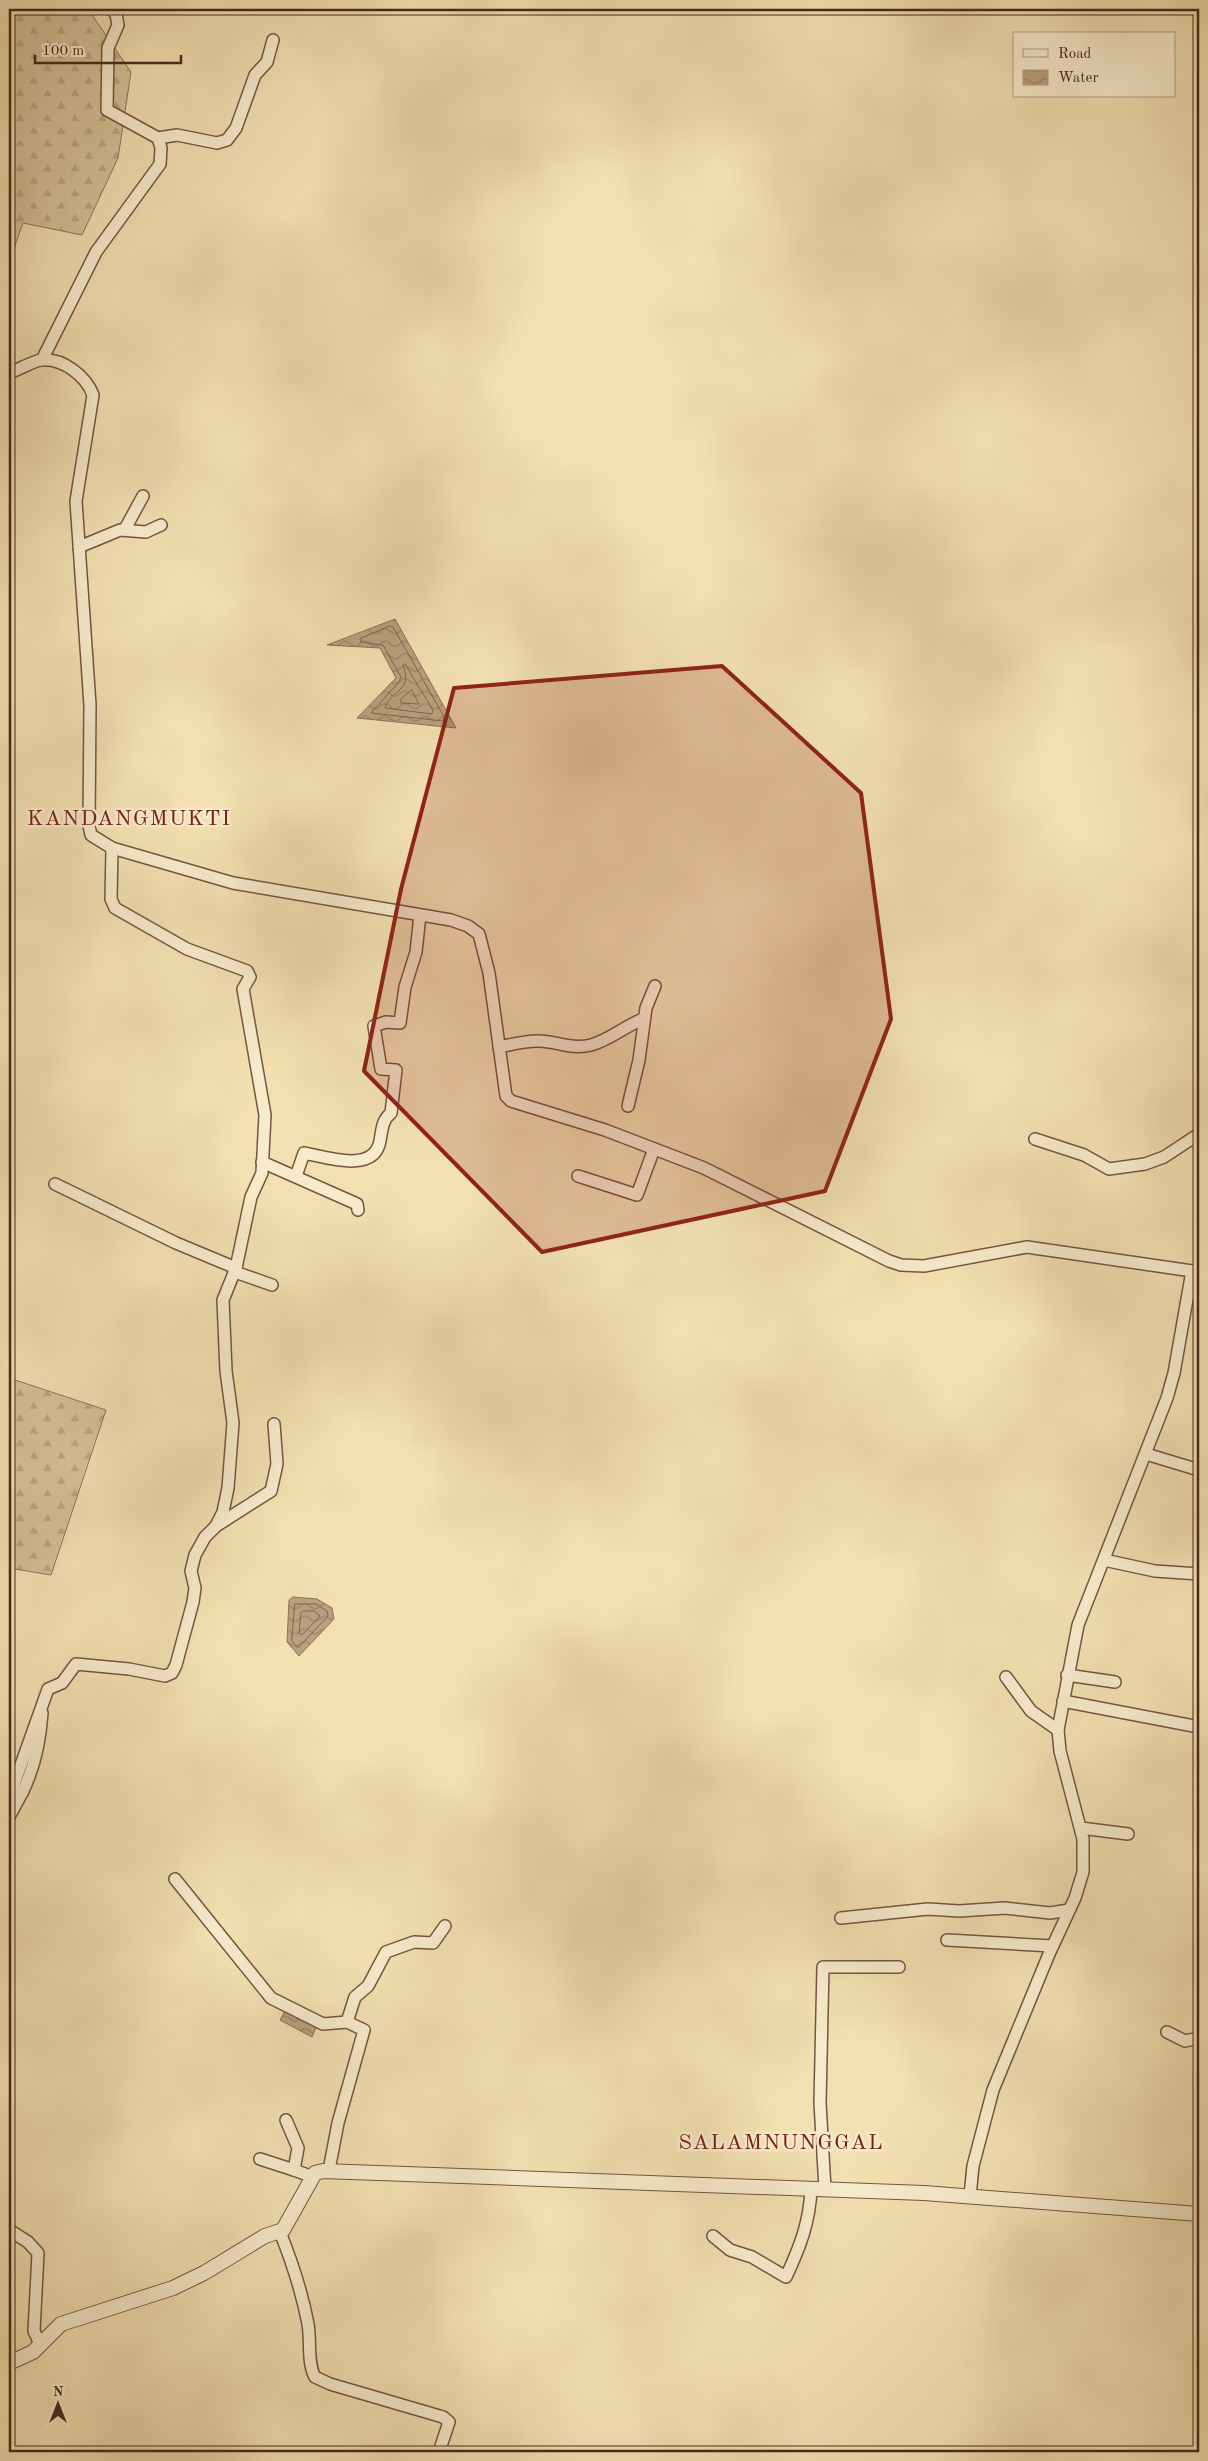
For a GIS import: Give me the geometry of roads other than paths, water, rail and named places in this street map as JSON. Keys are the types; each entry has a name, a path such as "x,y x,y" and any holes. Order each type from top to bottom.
{"street":[{"path":"111,9 116,14 118,25 108,48 107,110 158,138 177,135 217,144 227,140 236,128 256,75 267,62 273,40"},
{"path":"42,360 96,252 160,164 161,148 158,138"},
{"path":"9,374 42,360 61,364 80,375 88,383 92,395 76,501 90,705 89,826 91,835 112,848 233,883 451,920 468,926 479,934 489,973 506,1096 510,1101 605,1130 730,1180 889,1261 901,1265 924,1266 1027,1247 1196,1271 1167,1398 1082,1612 1067,1676 1058,1730 1060,1751 1081,1828 1084,1864 1080,1885 1052,1946 993,2090 973,2166 970,2196"},
{"path":"126,529 143,496"},
{"path":"79,547 126,529 146,532 161,524"},
{"path":"112,848 111,899 115,908 187,949 247,971 250,977 242,989 265,1115 262,1173 251,1197 235,1270 225,1293 222,1313 233,1438 228,1488 223,1512 216,1526"},
{"path":"296,1176 304,1154 354,1161 373,1156 378,1149 384,1118 391,1113 396,1070 381,1069 374,1026 386,1022 400,1024 405,987 416,952 420,915"},
{"path":"628,1106 644,1033 644,1019 655,986"},
{"path":"499,1047 537,1041 553,1042 571,1048 592,1045 644,1019"},
{"path":"1035,1138 1084,1155 1109,1169 1145,1164 1164,1157 1199,1134"},
{"path":"578,1176 637,1195 654,1149"},
{"path":"262,1162 357,1204 358,1210"},
{"path":"55,1184 176,1243 272,1285"},
{"path":"9,1817 22,1793 12,1790 48,1689 62,1683 76,1664 129,1669 165,1676 172,1673 176,1665 193,1602 195,1588 191,1571 195,1555 205,1537 216,1526 271,1491 277,1464 274,1424"},
{"path":"1146,1454 1199,1470"},
{"path":"1104,1560 1155,1571 1199,1574"},
{"path":"1067,1676 1115,1682"},
{"path":"1006,1677 1031,1711 1058,1730"},
{"path":"1063,1701 1199,1727"},
{"path":"1081,1828 1128,1834"},
{"path":"175,1879 271,1998 323,2024 347,2022 362,2029 364,2032 338,2123 329,2170"},
{"path":"841,1918 928,1909 959,1911 1005,1908 1050,1913 1069,1910"},
{"path":"347,2022 355,1997 368,1986 386,1952 414,1942 432,1943 444,1926"},
{"path":"947,1940 1052,1946"},
{"path":"713,2236 730,2250 752,2257 786,2277 806,2231 810,2208 818,2188 823,1968 899,1967"},
{"path":"1167,2032 1184,2041 1199,2038"},
{"path":"286,2120 298,2148 294,2170"},
{"path":"260,2160 313,2177"},
{"path":"9,2363 33,2352 61,2324 173,2288 204,2273 265,2236 280,2232 287,2226 318,2171 818,2188 970,2196 1110,2209 1199,2214"},
{"path":"9,2230 28,2242 38,2253 34,2331 40,2344"},
{"path":"280,2232 295,2268 308,2324 312,2369 315,2377 330,2384 443,2417 449,2422 439,2452"}],"water":[{"path":"395,619 456,728 357,718 396,678 380,648 327,645"},
{"path":"293,1597 317,1599 332,1608 334,1619 299,1656 287,1642 289,1600"},
{"path":"286,2009 317,2025 312,2037 280,2020"}],"district":[{"name":"KANDANGMUKTI","path":"129,817"},
{"name":"SALAMNUNGGAL","path":"781,2141"}]}
